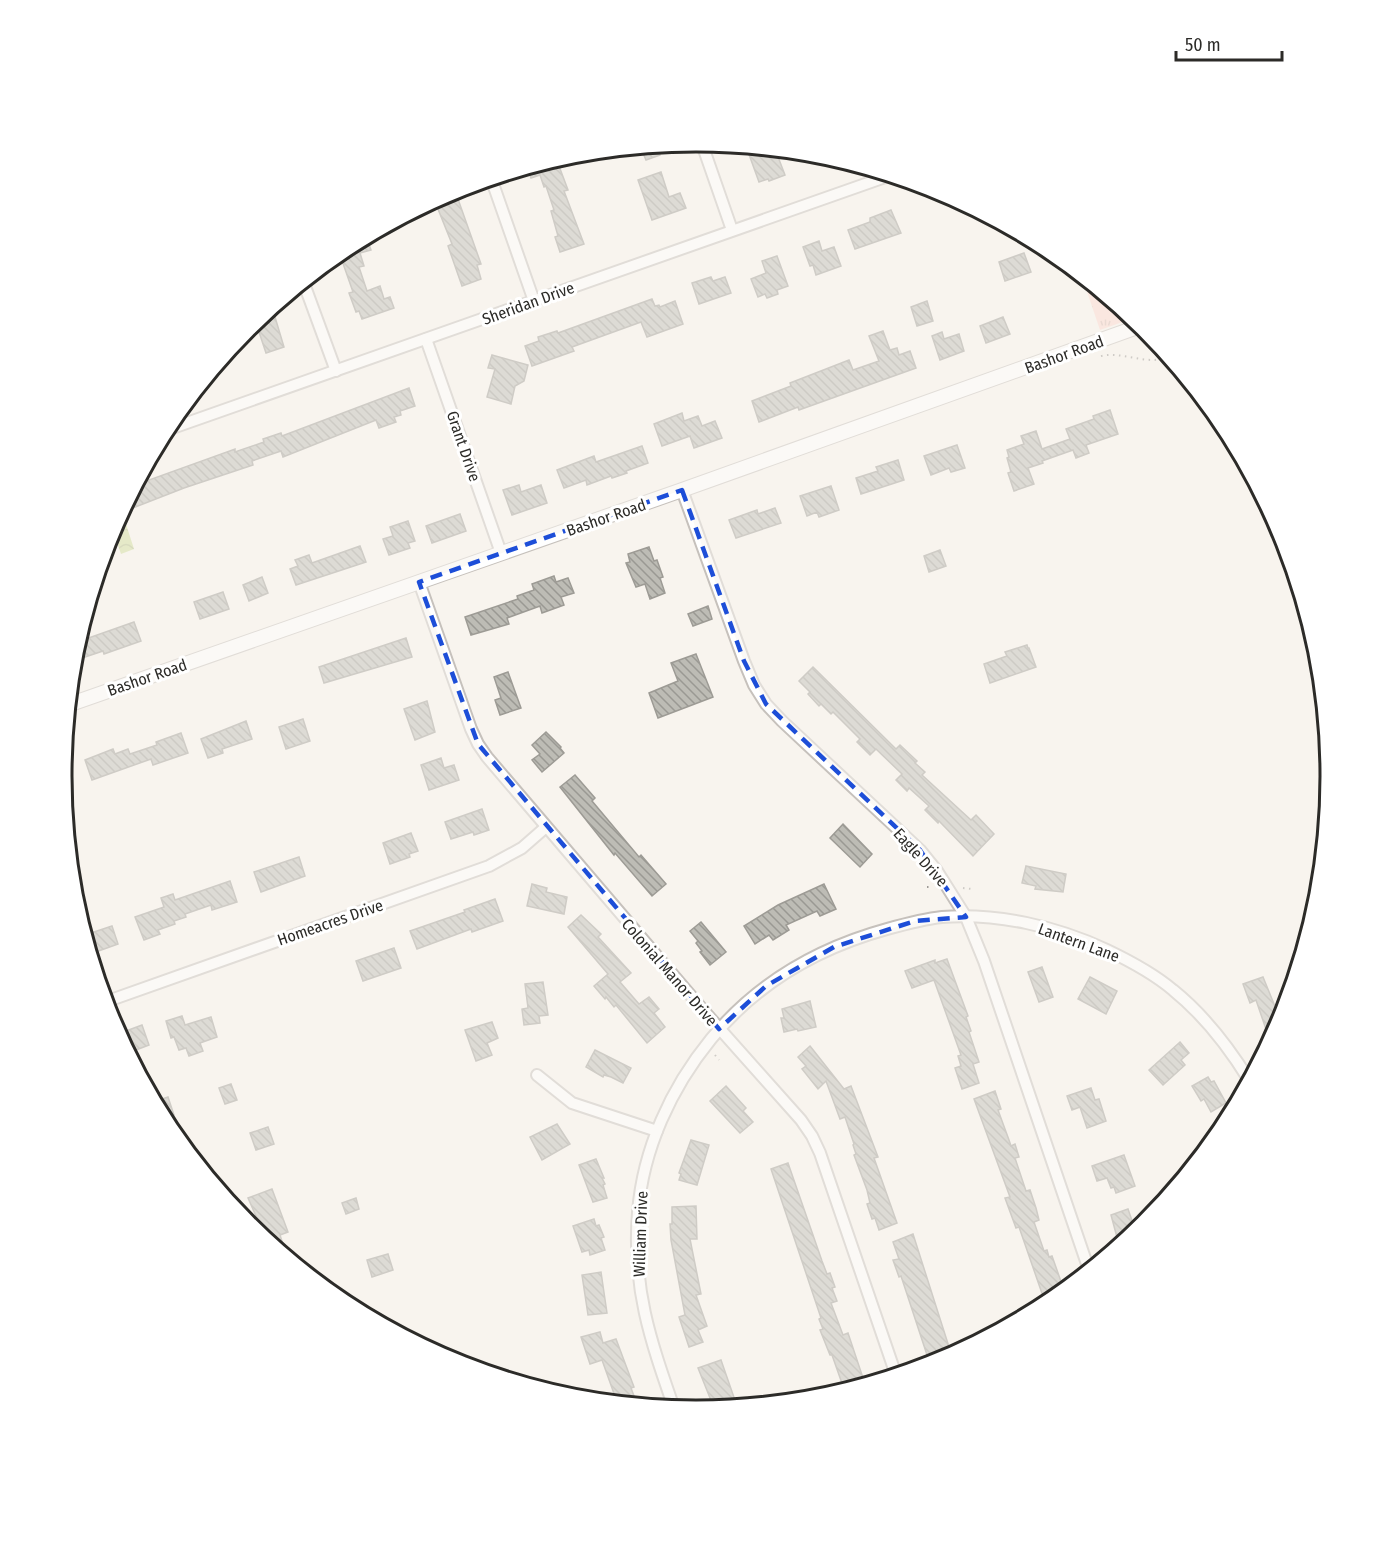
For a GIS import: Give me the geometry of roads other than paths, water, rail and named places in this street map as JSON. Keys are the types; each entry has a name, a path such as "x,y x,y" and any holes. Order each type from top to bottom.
{"street":[{"path":"705,152 732,230"},
{"name":"Sheridan Drive","path":"179,426 879,179"},
{"path":"494,185 534,300"},
{"path":"306,289 336,371"},
{"name":"Bashor Road","path":"76,702 1132,329"},
{"name":"Grant Drive","path":"426,339 501,553"},
{"name":"Eagle Drive","path":"682,490 744,661 754,685 766,704 796,735 920,850 949,887 966,916 984,961 1086,1262"},
{"name":"Colonial Manor Drive","path":"420,582 478,744 546,827 719,1029 801,1120 812,1136 824,1164 893,1367"},
{"name":"Homeacres Drive","path":"113,999 489,866 522,848 546,827"},
{"name":"William Drive","path":"671,1399 652,1343 638,1282 638,1211 644,1172 657,1131 682,1080 719,1029 740,1007 796,966 834,947 915,921 966,916"},
{"name":"Lantern Lane","path":"966,916 1004,919 1040,926 1089,942 1133,962 1173,989 1208,1023 1230,1050 1244,1073"},
{"path":"537,1075 572,1103 657,1131"}],"water":[{"path":"126,524 134,549 121,554 117,542"}]}
